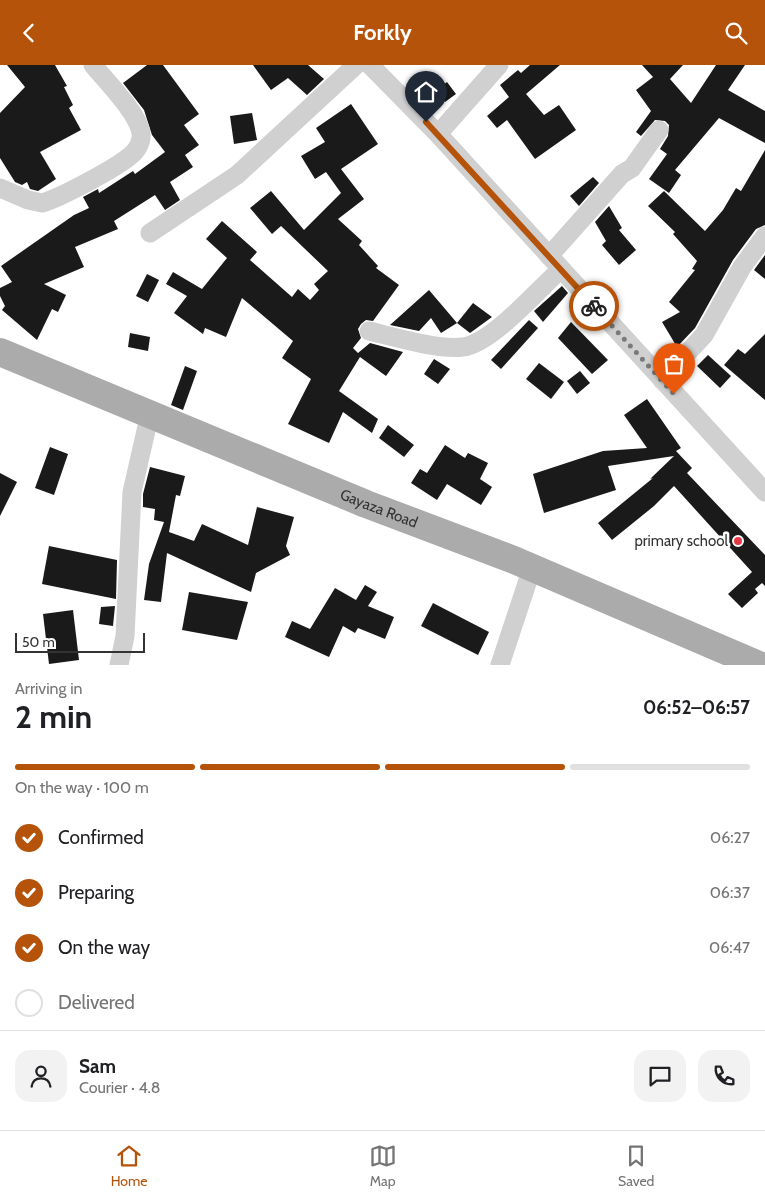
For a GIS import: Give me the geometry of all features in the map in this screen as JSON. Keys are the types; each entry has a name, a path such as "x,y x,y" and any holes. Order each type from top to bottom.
{"main road":[{"name":"Gayaza Road","path":"0,353 150,413 366,504 532,568 759,665"}],"street":[{"path":"0,188 28,200 42,203 124,161 130,145 140,143 139,126 124,103 92,65"},
{"path":"150,233 237,175 356,65"},
{"path":"370,65 438,134 765,492"},
{"path":"438,134 500,65"},
{"path":"369,331 442,346 463,347 473,345 497,329 555,263 622,174 632,168 659,129"},
{"path":"662,380 704,335 742,267 765,236"},
{"path":"119,665 125,636 132,492 150,413"},
{"path":"500,665 532,568"}],"building":[{"path":"7,65 55,65 67,86 64,87 73,105 69,108 81,130 40,152 56,179 38,191 30,189 27,182 22,185 15,182 0,158 0,113 25,87"},
{"path":"147,65 163,65 199,114 184,125 199,145 185,155 193,167 170,182 180,200 165,210 155,195 114,221 118,229 75,247 84,267 44,284 66,295 58,312 52,309 37,340 2,310 5,306 0,296 0,288 12,282 1,266 74,215 89,208 83,197 98,189 99,193 133,171 135,174 165,152 152,135 144,110 123,83"},
{"path":"253,65 308,65 324,79 307,95 288,78 271,90"},
{"path":"530,65 560,65 526,94 544,115 559,105 576,130 535,159 507,120 497,128 487,116 509,97 500,85 518,70 521,73"},
{"path":"642,65 683,65 670,79 691,103 716,65 745,65 728,90 765,111 765,143 719,118 675,170 681,175 669,193 649,179 667,154 660,149 668,136 669,125 665,121 655,120 641,136 636,132 651,111 636,90 653,77"},
{"path":"447,82 456,94 445,102 436,91"},
{"path":"351,104 378,144 341,169 364,199 338,219 362,241 359,245 378,266 376,268 399,285 373,321 366,320 361,324 358,329 361,338 353,348 358,353 370,343 403,352 386,376 360,357 339,391 378,419 372,433 343,412 329,443 288,424 311,379 282,358 293,341 242,298 226,337 205,328 203,334 174,313 187,296 166,284 173,272 202,289 227,258 206,239 222,221 257,252 250,260 292,297 298,289 310,300 319,290 314,284 328,271 281,226 272,234 250,208 271,191 304,230 341,193 326,172 315,179 301,156 325,142 316,128"},
{"path":"252,113 257,140 234,144 230,116"},
{"path":"765,150 765,225 756,229 733,260 695,328 677,347 662,322 680,312 669,302 695,270 692,269 697,261 673,234 675,232 648,206 664,191 705,231 723,210 736,188 741,191"},
{"path":"593,177 599,183 579,206 570,196"},
{"path":"609,206 622,228 619,230 636,250 619,265 602,245 606,241 595,222"},
{"path":"765,255 765,279 754,270"},
{"path":"147,274 159,280 148,302 136,296"},
{"path":"562,286 568,293 543,322 534,311"},
{"path":"429,290 457,323 441,333 431,318 419,331 390,325"},
{"path":"473,303 492,317 470,333 457,323"},
{"path":"529,320 538,328 501,369 491,360"},
{"path":"571,322 608,360 592,374 558,338"},
{"path":"130,333 150,337 148,351 128,347"},
{"path":"765,334 765,400 724,365 738,349 745,354"},
{"path":"708,355 731,376 720,388 697,366"},
{"path":"434,359 450,369 438,384 424,374"},
{"path":"539,363 564,382 551,399 526,379"},
{"path":"185,366 197,371 183,410 171,405"},
{"path":"580,371 590,383 577,394 567,381"},
{"path":"647,399 681,448 676,451 692,468 687,473 765,555 765,586 762,583 755,589 758,593 742,608 728,594 752,572 674,486 654,506 612,540 598,523 653,478 650,479 674,456 608,466 616,490 544,513 533,474 603,451 647,448 624,415"},
{"path":"388,425 414,445 404,457 379,438"},
{"path":"445,445 465,458 468,453 488,463 480,479 492,487 481,505 447,484 437,500 411,483 420,469 427,473"},
{"path":"50,447 68,454 54,495 35,488"},
{"path":"150,467 185,476 180,496 176,495 169,532 194,541 202,524 248,545 257,507 294,517 286,546 290,555 256,573 251,592 167,553 161,602 144,600 149,564 164,522 154,520 155,509 143,507 143,494"},
{"path":"0,473 17,482 0,516"},
{"path":"49,546 117,560 116,599 42,584"},
{"path":"365,585 377,592 368,606 394,617 385,639 358,628 355,633 343,626 329,657 285,637 292,621 310,629 335,588 356,600"},
{"path":"189,592 248,602 237,640 182,630"},
{"path":"433,603 489,632 478,655 421,626"},
{"path":"115,606 113,626 99,624 101,607"},
{"path":"73,610 79,660 49,664 43,614"}],"way so far":[{"path":"594,306 674,394"}],"place":[{"name":"primary school","path":"738,541"}],"route":[{"path":"426,122 594,306"}]}
